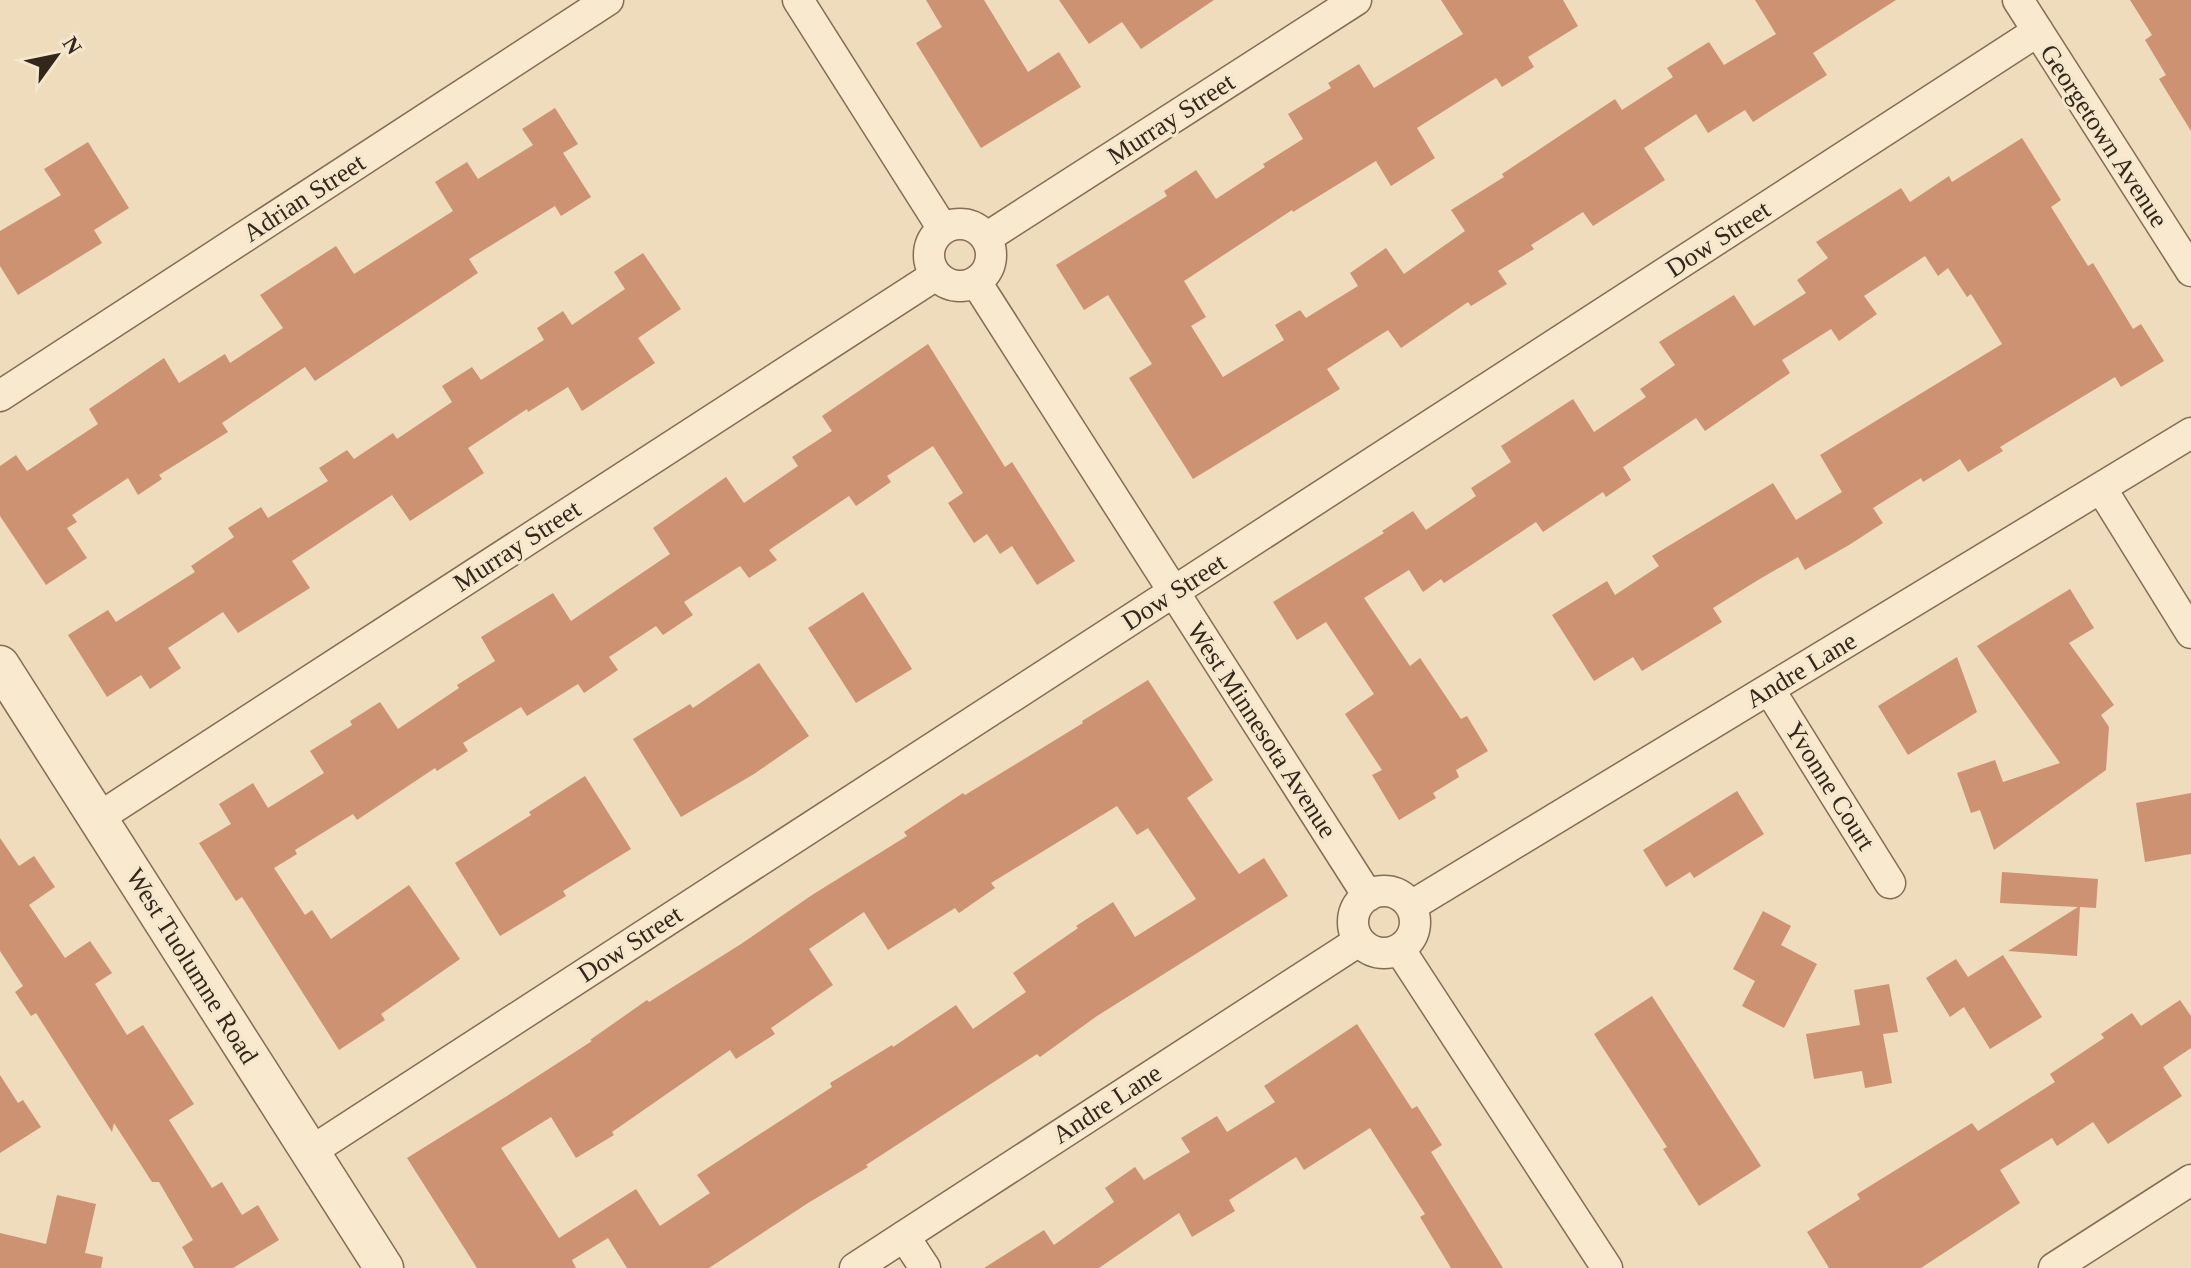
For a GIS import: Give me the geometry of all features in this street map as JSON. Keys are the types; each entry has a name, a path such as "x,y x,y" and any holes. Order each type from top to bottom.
{"street":[{"name":"Adrian Street","path":"0,396 608,0"},
{"path":"798,0 943,229"},
{"name":"Murray Street","path":"986,238 1356,0"},
{"name":"Georgetown Avenue","path":"2018,0 2191,271"},
{"name":"Dow Street","path":"310,1152 2038,31"},
{"path":"961,224 979,231 986,238 991,257 989,267 976,282 959,287 936,275 931,266 930,245 943,229 961,224"},
{"name":"Murray Street","path":"98,818 936,275"},
{"name":"West Minnesota Avenue","path":"976,282 1368,896"},
{"name":"Andre Lane","path":"1411,906 2191,433"},
{"path":"2101,488 2191,633"},
{"name":"West Tuolumne Road","path":"0,665 384,1268"},
{"name":"Yvonne Court","path":"1769,689 1890,883"},
{"path":"1387,891 1397,893 1411,906 1415,915 1414,935 1400,950 1374,952 1359,941 1353,921 1360,902 1368,896 1387,891"},
{"name":"Andre Lane","path":"855,1268 1359,941"},
{"path":"1400,950 1607,1268"},
{"path":"2054,1268 2191,1180"},
{"path":"904,1236 925,1268"}],"building":[{"path":"926,0 984,0 1028,72 1059,52 1081,87 981,148 916,43 942,27"},
{"path":"1059,0 1214,0 1141,49 1122,22 1089,44"},
{"path":"1441,0 1563,0 1578,26 1528,57 1534,67 1502,87 1496,78 1417,128 1435,158 1391,186 1376,161 1292,210 1184,281 1206,317 1191,326 1223,377 1284,340 1275,325 1300,310 1306,318 1358,286 1350,273 1386,248 1404,274 1465,231 1451,210 1615,99 1622,110 1673,77 1667,68 1709,42 1724,65 1776,34 1755,0 1896,0 1813,53 1827,75 1753,122 1745,110 1708,133 1696,114 1644,148 1665,180 1593,226 1583,212 1531,245 1534,249 1498,271 1507,284 1471,306 1468,302 1401,348 1388,330 1327,369 1340,389 1193,479 1129,378 1152,364 1108,295 1084,310 1056,265 1167,196 1164,191 1196,170 1216,199 1265,167 1263,164 1303,139 1288,114 1331,88 1328,83 1359,64 1374,88 1463,34"},
{"path":"2130,0 2191,0 2191,131 2159,79 2166,75 2145,40 2152,35"},
{"path":"555,108 578,144 563,153 591,197 561,216 555,206 469,259 478,273 315,381 305,367 222,423 228,432 159,475 162,479 138,495 128,478 72,515 77,522 67,528 87,558 46,585 0,516 0,466 16,455 27,471 98,424 89,409 164,358 179,383 225,354 230,363 283,328 260,295 336,246 354,274 453,211 435,182 467,162 478,179 533,145 522,129"},
{"path":"2022,138 2061,200 2051,207 2088,266 2093,263 2133,329 2141,324 2164,361 2121,387 2115,377 2000,447 2003,451 1968,472 1960,459 1923,482 1921,478 1873,508 1883,523 1849,545 1805,570 1798,557 1758,580 1713,608 1722,622 1642,671 1633,657 1594,681 1552,615 1607,581 1615,595 1659,566 1652,556 1773,483 1796,520 1842,492 1820,455 2002,344 1971,294 1967,297 1948,268 1938,276 1925,256 1864,296 1877,314 1839,341 1831,329 1782,360 1790,373 1705,431 1696,418 1623,467 1631,480 1606,497 1603,492 1543,532 1536,522 1444,583 1441,579 1423,592 1409,570 1364,598 1410,666 1420,658 1461,719 1467,716 1488,751 1456,770 1459,777 1433,793 1436,798 1399,820 1372,775 1382,770 1345,714 1374,694 1326,622 1297,640 1273,602 1384,533 1382,531 1413,511 1426,530 1476,496 1471,488 1511,462 1501,446 1573,399 1594,432 1646,397 1640,389 1675,365 1659,342 1734,295 1754,326 1806,293 1797,280 1828,258 1816,242 1901,188 1910,202 1949,176 1952,182"},
{"path":"88,142 129,208 94,230 102,243 18,295 0,266 0,231 61,195 44,169"},
{"path":"643,253 681,309 638,338 655,363 582,411 568,387 528,412 527,409 468,448 484,473 410,521 392,495 292,561 310,588 238,633 223,612 168,648 181,668 150,689 141,675 107,697 68,635 108,610 116,622 195,572 191,566 234,537 228,528 261,507 268,518 328,481 319,468 347,450 354,459 393,433 397,439 452,402 442,386 472,367 481,380 544,340 537,328 563,311 572,325 625,289 614,272"},
{"path":"928,344 1005,467 1012,462 1075,561 1037,585 1012,546 1000,554 987,534 974,543 948,503 963,493 933,446 887,476 891,482 856,506 849,496 769,550 777,560 749,578 740,566 684,602 693,615 663,635 656,626 609,657 618,670 584,693 578,684 527,716 521,707 463,743 468,751 437,771 435,768 357,820 353,814 295,850 297,854 274,868 305,915 312,910 331,939 409,885 460,959 381,1014 385,1020 339,1050 242,897 236,901 199,843 231,824 219,804 253,783 268,808 324,773 310,751 352,725 350,721 380,702 398,729 495,661 481,637 553,593 571,621 670,554 653,528 726,477 744,503 798,466 792,457 832,431 822,416"},
{"path":"2070,589 2094,628 2069,643 2114,705 2101,715 2109,727 2106,770 1994,850 1980,810 1971,813 1957,773 1995,760 2003,782 2060,763 1977,646"},
{"path":"863,592 912,669 856,703 808,628"},
{"path":"1957,657 1977,712 1908,755 1878,706"},
{"path":"759,663 809,736 754,774 681,817 633,739 690,704 693,708"},
{"path":"1148,680 1213,780 1187,798 1239,874 1264,858 1288,896 1097,1016 1040,1057 1037,1054 709,1268 627,1268 608,1238 572,1260 576,1268 477,1268 407,1158 592,1041 647,1000 649,1002 741,944 907,836 904,832 963,793 965,795","holes":["1117,806 1137,835 1148,828 1196,899 1135,937 1113,902 1013,973 1026,992 973,1029 956,1005 893,1047 830,1083 832,1087 697,1175 710,1193 660,1226 636,1189 559,1238 501,1148 551,1117 576,1158 614,1135 612,1132 730,1050 736,1059 775,1034 771,1028 833,985 809,949 864,912 888,950 955,908 959,913 995,888 991,883"]},
{"path":"585,776 631,849 563,891 566,896 500,936 455,863"},
{"path":"1737,791 1764,834 1694,878 1690,872 1666,887 1643,850"},
{"path":"2191,793 2191,854 2145,862 2136,803"},
{"path":"0,838 19,866 34,856 55,887 29,905 65,958 90,941 112,973 95,984 127,1035 143,1025 194,1104 169,1120 212,1188 222,1182 242,1215 258,1205 279,1240 233,1268 194,1268 182,1247 193,1240 159,1182 152,1182 114,1123 112,1132 36,1013 31,1016 15,992 23,986 0,951"},
{"path":"2002,872 2098,879 2096,908 2080,907 2077,956 2008,951 2078,907 2000,903"},
{"path":"1763,911 1791,926 1781,945 1817,964 1784,1028 1742,1006 1755,981 1733,969"},
{"path":"2003,955 2042,1017 1990,1049 1964,1007 1950,1017 1926,978 1956,959 1968,977"},
{"path":"1889,984 1898,1032 1883,1034 1892,1083 1865,1088 1862,1071 1814,1079 1806,1034 1860,1025 1854,990"},
{"path":"1652,996 1761,1166 1699,1206 1663,1149 1667,1147 1594,1034"},
{"path":"2180,1000 2191,1016 2191,1048 2163,1067 2182,1096 2108,1144 2093,1122 2057,1146 2052,1138 2000,1170 2020,1203 1921,1268 1829,1268 1807,1232 1860,1199 1857,1194 1972,1123 1978,1131 2055,1082 2050,1074 2104,1038 2101,1034 2132,1013 2141,1026"},
{"path":"1357,1024 1412,1109 1417,1106 1442,1145 1431,1152 1503,1268 1451,1268 1420,1217 1425,1214 1370,1128 1304,1170 1296,1157 1229,1200 1235,1211 1192,1237 1179,1213 1099,1268 984,1268 1044,1230 1054,1245 1114,1202 1105,1188 1135,1167 1144,1180 1190,1152 1181,1138 1217,1116 1227,1132 1275,1102 1264,1086"},
{"path":"0,1075 18,1103 23,1100 41,1127 0,1153"},
{"path":"57,1195 96,1204 85,1253 103,1257 101,1268 0,1268 0,1233 46,1244"}]}
